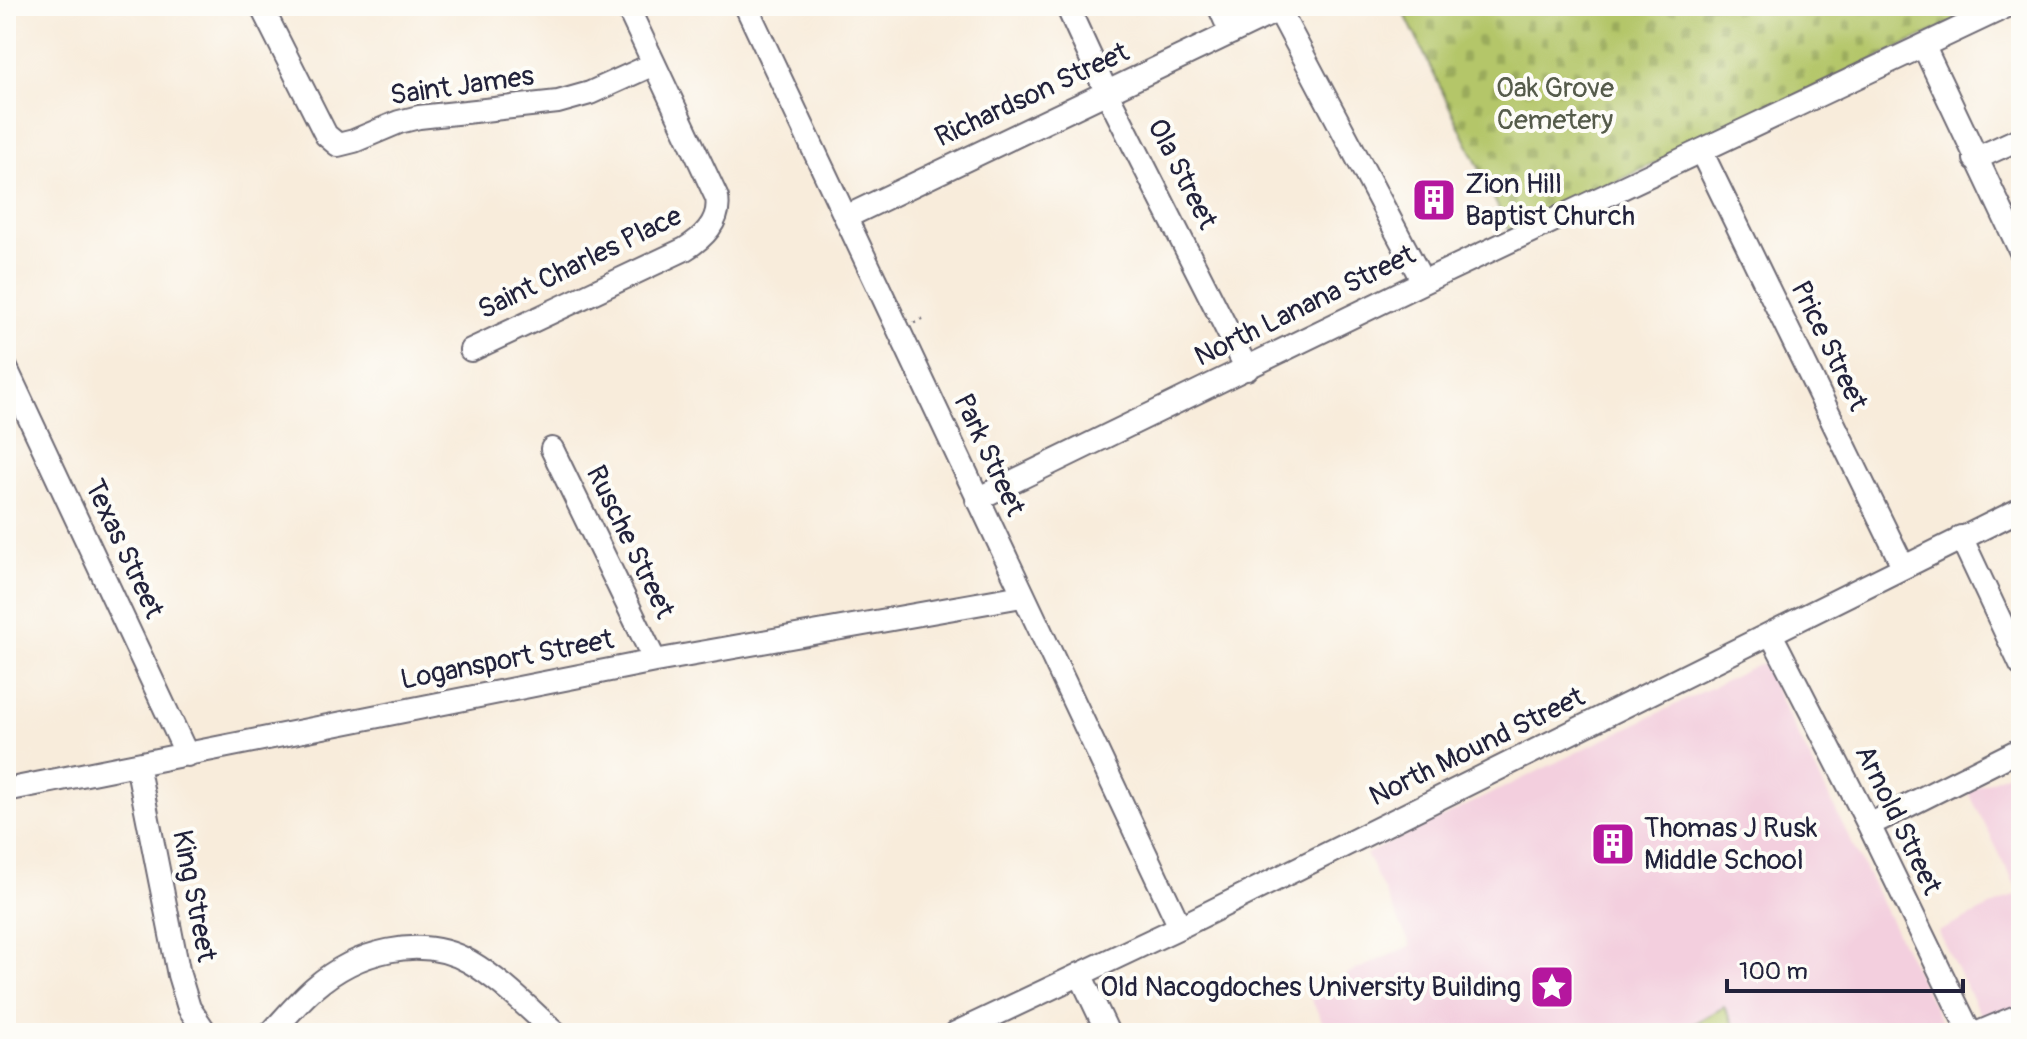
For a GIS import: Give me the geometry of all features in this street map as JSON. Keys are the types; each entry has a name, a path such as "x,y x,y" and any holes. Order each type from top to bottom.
{"street":[{"name":"Saint James","path":"261,6 326,135 338,145 419,117 558,102 590,93 654,64"},
{"name":"Saint Charles Place","path":"471,350 685,249 709,230 717,213 717,198 627,6"},
{"name":"Park Street","path":"746,6 1180,927"},
{"name":"Ola Street","path":"1067,6 1107,93 1247,369"},
{"path":"1219,6 1231,33"},
{"name":"North Lanana Street","path":"977,499 1423,282 2007,6"},
{"name":"Richardson Street","path":"846,217 1283,8"},
{"path":"1283,8 1423,282"},
{"path":"1924,47 2021,252"},
{"path":"1975,159 2021,138"},
{"name":"Price Street","path":"1701,151 1903,566"},
{"name":"Texas Street","path":"6,368 187,755"},
{"name":"Rusche Street","path":"552,449 655,661"},
{"name":"North Mound Street","path":"956,1033 1180,927 2021,509"},
{"path":"1961,537 2021,665"},
{"name":"Logansport Street","path":"6,790 655,661 1022,596"},
{"name":"Arnold Street","path":"1771,634 1869,825 1970,1033"},
{"path":"1869,825 2021,749"},
{"name":"King Street","path":"137,764 179,975 189,1008 206,1033"},
{"path":"271,1033 314,987 357,961 378,952 425,948 468,960 556,1033"},
{"path":"1080,974 1108,1033"},
{"path":"1978,1033 2021,1015"}],"shaded area":[{"path":"1762,663 1943,1025 1926,1033 1328,1033 1307,991 1411,946 1366,854"},
{"path":"2021,767 2021,1006 1984,1022 1938,932 2019,893 1968,791"}],"green space":[{"name":"Oak Grove Cemetery","path":"1401,6 1987,6 1510,232"},
{"path":"1724,1007 1738,1033 1697,1033 1692,1025"}],"place":[{"name":"Zion Hill Baptist Church","path":"1434,200"},
{"name":"Thomas J Rusk Middle School","path":"1613,844"},
{"name":"Old Nacogdoches University Building","path":"1552,987"}]}
